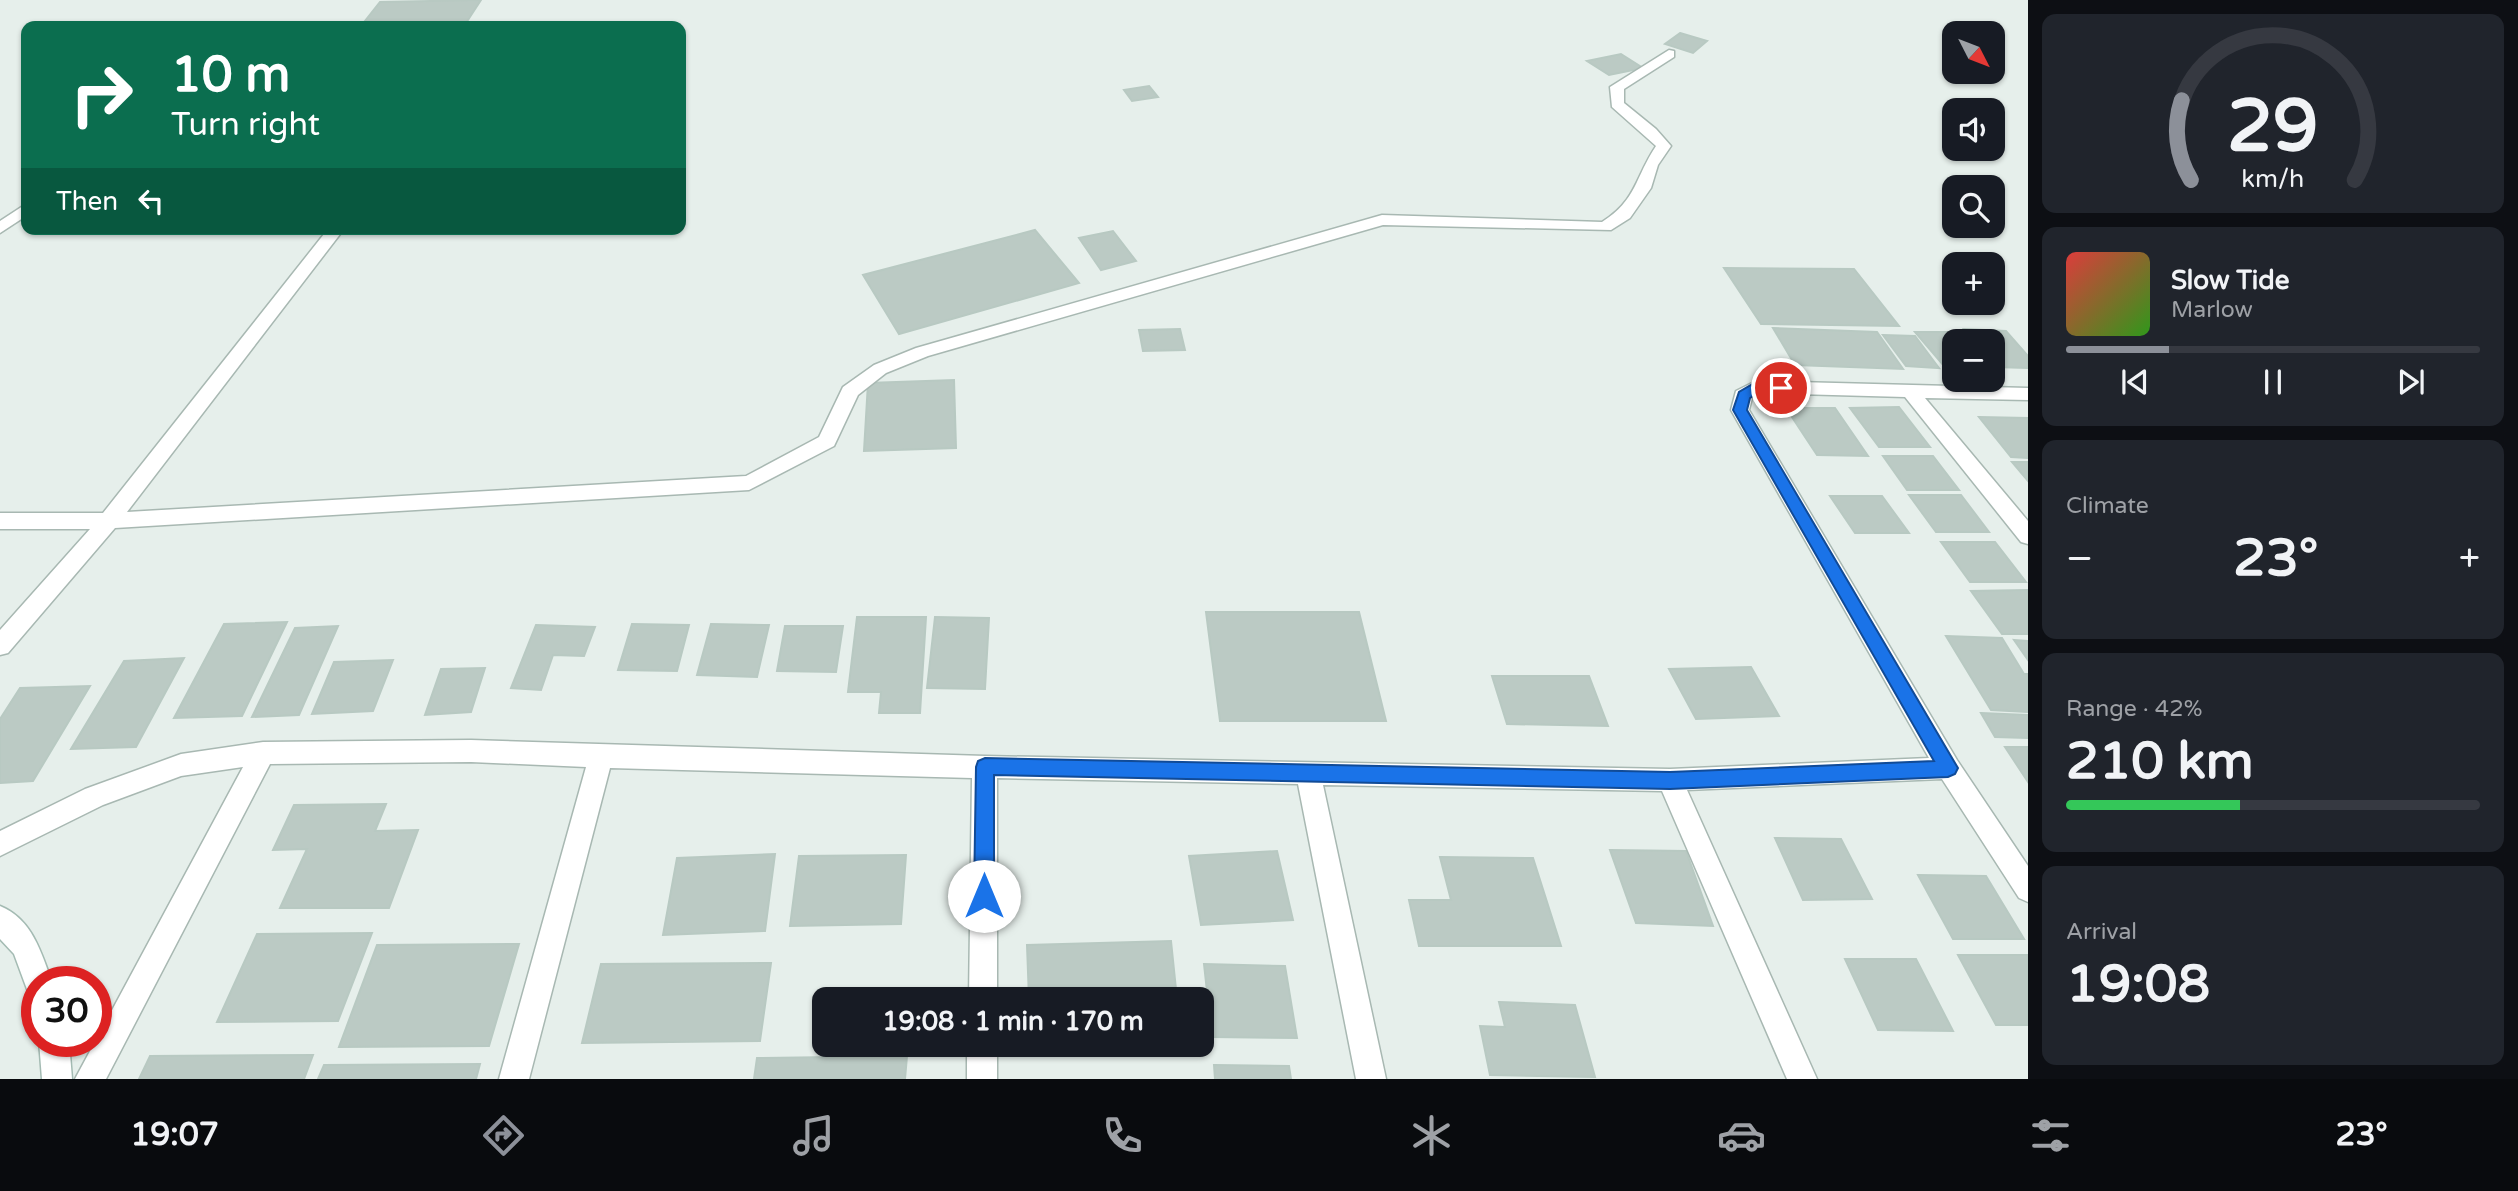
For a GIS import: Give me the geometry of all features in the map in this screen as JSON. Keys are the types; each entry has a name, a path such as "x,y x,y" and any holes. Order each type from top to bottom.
{"street":[{"path":"0,521 109,521 749,483 827,441 850,391 880,369 922,352 1382,220 1605,227 1624,215 1646,185 1651,165 1664,146 1617,104 1617,87 1669,54"},
{"path":"0,229 21,213"},
{"path":"0,646 109,521 331,235"},
{"path":"2028,394 1756,387 1744,395 1740,410 1948,768 2028,889"},
{"path":"1909,390 2028,536"},
{"path":"0,844 94,797 181,765 263,753 471,751 985,767 1670,780 1948,768"},
{"path":"90,1079 263,753"},
{"path":"514,1079 601,757"},
{"path":"983,987 985,767"},
{"path":"1308,773 1371,1079"},
{"path":"1670,780 1802,1079"},
{"path":"0,919 25,945 32,966"},
{"path":"55,1057 57,1079"},
{"path":"982,1057 982,1079"}],"building":[{"path":"481,0 467,21 365,21 380,2"},
{"path":"1680,33 1707,41 1693,53 1665,44"},
{"path":"1621,54 1643,68 1609,75 1587,61"},
{"path":"1149,86 1158,97 1132,101 1124,90"},
{"path":"1035,230 1079,283 899,334 863,275"},
{"path":"1113,231 1136,261 1101,270 1079,238"},
{"path":"1724,268 1854,269 1899,326 1761,324"},
{"path":"1773,328 1877,332 1903,369 1795,365"},
{"path":"1180,329 1185,350 1143,351 1139,330"},
{"path":"2005,331 2028,356 2028,368 2005,367"},
{"path":"1915,332 1942,332 1942,364"},
{"path":"1883,335 1915,336 1939,368 1906,366"},
{"path":"954,380 956,448 864,451 868,383"},
{"path":"1899,407 1930,447 1879,447 1850,408"},
{"path":"1786,408 1835,408 1868,456 1817,455"},
{"path":"1979,417 2028,418 2028,458 2011,457"},
{"path":"1883,456 1933,456 1959,490 1907,490"},
{"path":"2012,462 2028,462 2028,481"},
{"path":"1909,495 1961,495 1989,532 1936,532"},
{"path":"1830,496 1882,496 1909,533 1855,533"},
{"path":"1941,542 1995,542 2026,582 1970,582"},
{"path":"2028,590 2028,634 2002,634 1971,591"},
{"path":"1206,612 1359,612 1386,721 1220,721"},
{"path":"857,617 926,617 920,713 879,713 881,692 848,692"},
{"path":"935,617 989,618 985,689 927,688"},
{"path":"287,622 242,716 174,718 224,624"},
{"path":"632,624 689,625 677,671 618,670"},
{"path":"711,624 769,625 757,677 697,675"},
{"path":"536,625 595,627 584,656 553,655 541,690 511,688"},
{"path":"338,626 299,715 252,717 295,628"},
{"path":"785,626 843,626 836,672 777,671"},
{"path":"1946,636 2002,638 2024,674 2028,674 2028,712 1991,710"},
{"path":"2014,640 2028,641 2028,660"},
{"path":"184,658 136,747 71,749 124,661"},
{"path":"393,660 373,711 312,714 334,662"},
{"path":"1751,667 1779,716 1696,719 1669,669"},
{"path":"485,668 471,712 425,715 441,669"},
{"path":"1492,676 1589,676 1608,726 1507,724"},
{"path":"90,686 33,781 0,783 0,719 20,688"},
{"path":"1981,713 2028,715 2028,738 1995,737"},
{"path":"2005,747 2028,747 2028,782"},
{"path":"386,804 375,831 418,830 389,908 280,908 307,849 273,850 294,805"},
{"path":"1775,838 1841,839 1872,899 1803,900"},
{"path":"1610,850 1686,851 1713,926 1636,923"},
{"path":"1277,851 1293,920 1201,925 1189,856"},
{"path":"775,854 765,931 663,935 677,858"},
{"path":"906,855 901,924 790,926 799,856"},
{"path":"1440,857 1533,858 1561,946 1419,946 1409,900 1451,900"},
{"path":"1918,875 1986,876 2024,939 1953,939"},
{"path":"372,933 338,1021 217,1022 257,934"},
{"path":"1171,941 1176,987 1029,987 1027,945"},
{"path":"519,944 489,1046 339,1047 377,945"},
{"path":"1958,955 2028,955 2028,1025 1996,1025"},
{"path":"1845,959 1916,959 1953,1031 1878,1030"},
{"path":"771,963 760,1041 582,1043 601,964"},
{"path":"1204,964 1285,966 1297,1038 1214,1037 1214,987 1207,987"},
{"path":"1499,1002 1575,1005 1595,1077 1490,1075 1480,1026 1505,1027"},
{"path":"313,1055 304,1079 139,1079 150,1056"},
{"path":"907,1057 905,1079 754,1079 757,1058"},
{"path":"480,1064 476,1079 318,1079 324,1065"},
{"path":"1214,1065 1289,1066 1291,1079 1215,1079"}],"route":[{"path":"984,896 985,767 1670,780 1948,768 1740,410 1744,395 1756,387 1781,388"}]}
